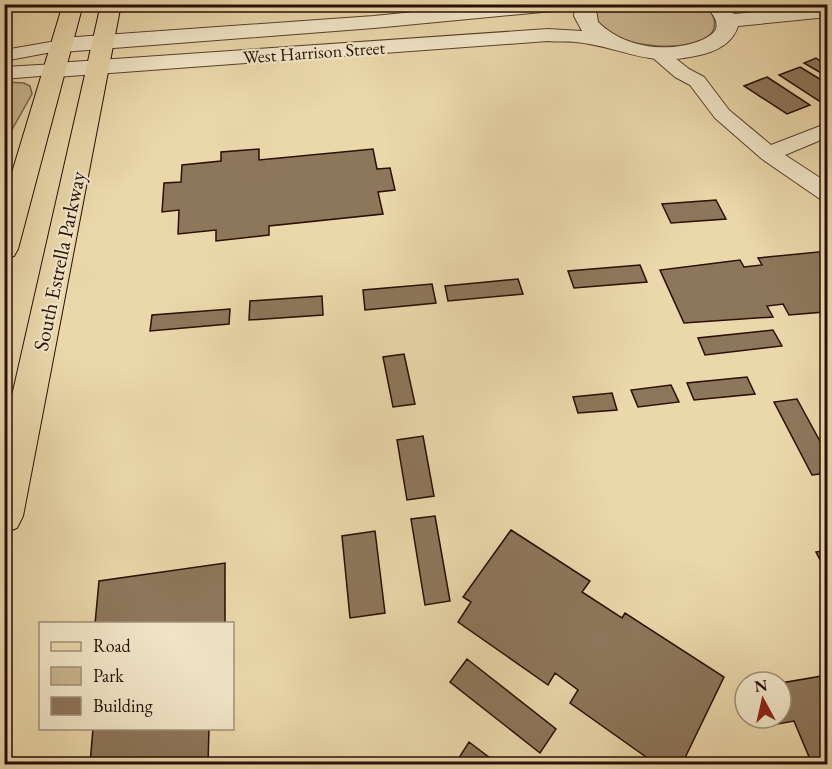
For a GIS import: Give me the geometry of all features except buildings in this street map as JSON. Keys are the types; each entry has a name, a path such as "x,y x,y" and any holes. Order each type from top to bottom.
{"main road":[{"path":"4,249 73,4"},
{"name":"South Estrella Parkway","path":"4,516 100,67 111,4"}],"street":[{"name":"West Harrison Street","path":"4,56 62,45 374,22 563,4"},
{"path":"585,4 585,18 592,28 605,39 623,47"},
{"path":"721,13 828,11"},
{"name":"West Harrison Street","path":"4,73 548,35 576,36 659,54 690,52 716,43 725,33 721,13"},
{"path":"374,22 379,48"},
{"path":"690,52 700,70 697,81"},
{"path":"659,54 682,73 697,81 722,114 769,154 828,195"},
{"path":"769,154 828,129"}],"green space":[{"path":"594,4 707,5 714,20 712,32 703,40 689,44 654,46 638,44 617,36 595,20"},
{"path":"5,82 24,83 30,86 32,94 9,135 5,148"}]}
